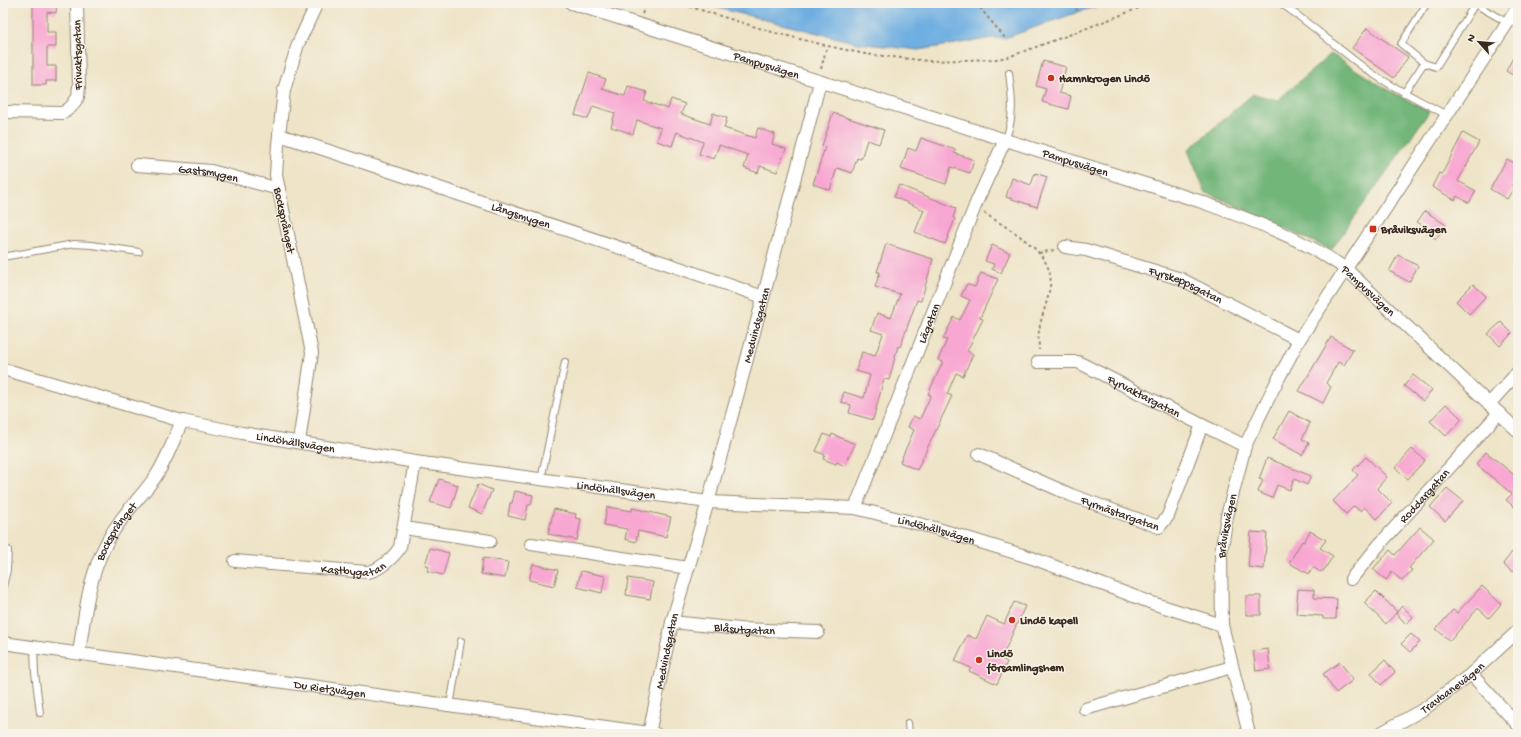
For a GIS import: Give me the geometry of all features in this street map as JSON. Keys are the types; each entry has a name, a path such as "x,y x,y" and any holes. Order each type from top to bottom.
{"street":[{"name":"Frivaktsgatan","path":"3,112 63,113 72,107 78,97 77,3"},
{"name":"Bocksprånget","path":"299,442 312,353 276,175 284,90 298,44 317,3"},
{"name":"Pampusvägen","path":"571,3 1199,201 1253,220 1293,239 1346,269 1518,431"},
{"name":"Bråviksvägen","path":"1249,734 1222,625 1221,553 1227,516 1246,446 1273,389 1299,340 1448,116 1518,7"},
{"name":"Medvindsgatan","path":"651,734 672,622 708,502 820,82"},
{"name":"Långsmygen","path":"279,135 332,151 498,208 621,247 763,296"},
{"name":"Lägatan","path":"855,508 974,207 1005,140"},
{"name":"Gastsmygen","path":"138,165 211,171 279,189"},
{"name":"Fyrskeppsgatan","path":"1065,247 1086,250 1181,279 1299,340"},
{"name":"Fyrvaktargatan","path":"1038,362 1078,362 1202,426 1246,446"},
{"name":"Lindöhällsvägen","path":"3,369 182,421 242,433 415,462 708,502 855,508 935,528 1025,555 1152,603 1222,625"},
{"path":"1489,404 1518,372"},
{"name":"Roddargatan","path":"1351,579 1379,545 1499,413"},
{"name":"Bocksprånget","path":"79,653 87,594 97,563 107,540 123,515 156,476 167,456 182,421"},
{"name":"Fyrmästargatan","path":"979,454 1071,494 1159,527 1168,516 1202,426"},
{"name":"Kastbygatan","path":"235,561 373,572 397,553 400,547 415,462"},
{"path":"404,528 490,541"},
{"path":"531,544 688,568"},
{"name":"Blåsutgatan","path":"672,622 740,629 818,632"},
{"name":"Travbanevägen","path":"1379,734 1424,709 1471,674 1518,631"},
{"name":"Du Rietzvägen","path":"3,643 651,734"},
{"path":"1085,709 1232,667"},
{"path":"1471,674 1518,725"}],"lane":[{"path":"1280,3 1299,15 1370,72 1404,93 1448,116"},
{"path":"1427,3 1401,44 1424,63 1436,67 1474,4 1508,23"},
{"path":"1404,93 1424,63"},
{"path":"1005,140 1011,129 1013,108 1009,73"},
{"path":"3,257 74,244 92,245 139,252"},
{"path":"541,480 564,362"},
{"path":"3,586 7,570 8,550"},
{"path":"450,706 461,641"},
{"path":"34,647 34,673 40,714"},
{"path":"908,723 909,734"}],"path":[{"path":"678,3 772,32 828,46 865,54 929,61 996,59 1008,57 1152,3"},
{"path":"976,3 1006,38"},
{"path":"1073,3 1078,12"},
{"path":"820,82 821,68 828,46"},
{"path":"974,207 1034,248 1039,253 1051,274 1050,286 1039,331 1038,362"}],"green space":[{"path":"1331,54 1380,85 1429,112 1331,250 1205,192 1188,150 1253,94 1278,100"}],"water":[{"path":"702,3 1108,3 1005,38 993,38 918,50 858,43"}],"building":[{"path":"33,3 57,3 56,13 47,12 47,32 56,32 56,47 47,47 47,66 56,66 56,81 46,81 46,85 33,85"},
{"path":"1367,28 1408,57 1394,78 1352,48"},
{"path":"1518,48 1518,78 1506,71"},
{"name":"Hamnkrogen Lindö","path":"1043,61 1066,67 1059,93 1071,96 1068,109 1042,102 1046,89 1036,86"},
{"path":"589,73 606,79 602,89 625,96 628,86 647,92 644,101 668,109 671,99 685,104 681,114 710,124 713,113 727,118 724,128 755,138 758,128 775,134 772,144 786,149 777,172 760,166 758,173 744,168 748,155 719,145 714,159 699,154 703,142 677,132 672,146 657,141 661,128 637,120 633,134 611,127 615,113 593,106 588,119 575,115"},
{"path":"833,113 884,130 879,144 867,140 861,159 857,158 852,173 837,168 830,190 813,184 825,147 822,146"},
{"path":"1463,133 1479,142 1458,181 1476,191 1469,203 1457,196 1455,200 1432,187 1439,173 1442,174"},
{"path":"921,138 956,150 954,153 974,160 970,173 951,167 946,184 901,169 908,148 916,151"},
{"path":"1507,159 1518,165 1518,175 1512,186 1514,187 1507,199 1490,189"},
{"path":"1035,173 1047,177 1037,207 1006,197 1012,178 1031,185"},
{"path":"899,185 956,208 953,218 955,219 945,244 915,232 924,210 894,197"},
{"path":"1425,211 1446,225 1436,239 1425,231 1427,228 1417,222"},
{"path":"886,244 933,259 921,301 917,300 900,347 898,346 889,380 884,379 873,420 849,413 851,405 841,402 844,392 864,398 870,375 856,371 862,352 875,356 883,334 871,330 877,313 891,318 900,294 875,287 880,272 877,272"},
{"path":"992,245 1010,253 1001,273 992,269 994,264 985,261"},
{"path":"1398,255 1418,266 1409,282 1389,271"},
{"path":"981,273 998,279 980,318 983,319 967,351 973,354 963,376 956,373 947,394 952,396 917,470 900,462 914,430 908,427 913,416 920,419 931,395 928,394 943,362 938,360 947,340 943,339 954,317 960,320 970,300 961,296 967,284 975,287"},
{"path":"1473,284 1486,296 1469,314 1456,301"},
{"path":"1501,322 1512,333 1500,346 1488,334"},
{"path":"1331,337 1353,350 1344,365 1338,362 1326,383 1331,387 1323,403 1299,391"},
{"path":"1413,375 1432,390 1423,401 1404,386"},
{"path":"1446,404 1462,419 1446,436 1430,421"},
{"path":"1289,411 1310,423 1302,439 1309,443 1302,455 1273,439"},
{"path":"824,434 831,437 832,434 855,444 845,466 837,462 836,464 823,459 825,455 816,451"},
{"path":"1412,449 1425,460 1408,479 1395,468"},
{"path":"1486,452 1518,478 1518,510 1506,500 1512,494 1476,464"},
{"path":"1366,457 1387,477 1377,488 1392,503 1377,519 1364,507 1360,511 1354,506 1346,514 1333,501 1358,475 1353,470"},
{"path":"1267,458 1311,476 1307,485 1294,479 1290,490 1277,485 1272,498 1258,492 1263,480 1259,479"},
{"path":"439,479 458,485 451,508 430,502"},
{"path":"478,484 492,490 482,514 468,508"},
{"path":"1447,488 1463,501 1445,521 1430,507"},
{"path":"515,491 533,495 531,505 528,505 525,520 508,516 510,503 512,503"},
{"path":"607,507 632,511 632,508 671,517 666,537 638,531 636,542 625,539 627,529 604,525"},
{"path":"554,509 576,514 575,518 581,519 577,540 548,534"},
{"path":"1420,527 1434,539 1409,568 1412,570 1402,581 1392,572 1386,580 1373,569 1390,550 1395,555"},
{"path":"1310,531 1326,540 1320,548 1333,556 1324,570 1320,572 1313,567 1309,574 1289,563 1302,541 1304,542"},
{"path":"1251,532 1267,533 1264,569 1248,567"},
{"path":"430,548 449,553 443,575 427,571 429,566 425,565"},
{"path":"1512,552 1518,556 1518,565 1512,572 1503,564"},
{"path":"483,558 508,562 505,578 481,574"},
{"path":"533,564 558,570 554,586 529,580"},
{"path":"581,571 605,576 602,593 577,587"},
{"path":"628,578 653,582 650,599 626,595"},
{"path":"1482,586 1501,604 1489,618 1478,608 1450,641 1436,629 1453,610 1457,613"},
{"path":"1298,589 1314,590 1314,598 1337,599 1336,619 1323,619 1323,616 1296,614"},
{"path":"1376,591 1397,612 1386,624 1364,603"},
{"path":"1246,596 1261,596 1261,615 1246,615"},
{"path":"1014,602 1025,606 1001,659 1007,662 997,684 969,671 971,668 955,661 967,635 976,639 987,616 1004,624"},
{"path":"1402,606 1413,617 1406,624 1396,613"},
{"path":"1411,634 1420,642 1410,652 1401,644"},
{"path":"1268,649 1270,669 1256,671 1253,651"},
{"path":"1385,660 1395,672 1381,685 1371,673"},
{"path":"1340,662 1353,680 1336,693 1323,674"}],"place":[{"name":"Hamnkrogen Lindö","path":"1051,78"},
{"name":"Bråviksvägen","path":"1373,229"},
{"name":"Lindö kapell","path":"1012,620"},
{"name":"Lindö församlingshem","path":"979,660"}]}
